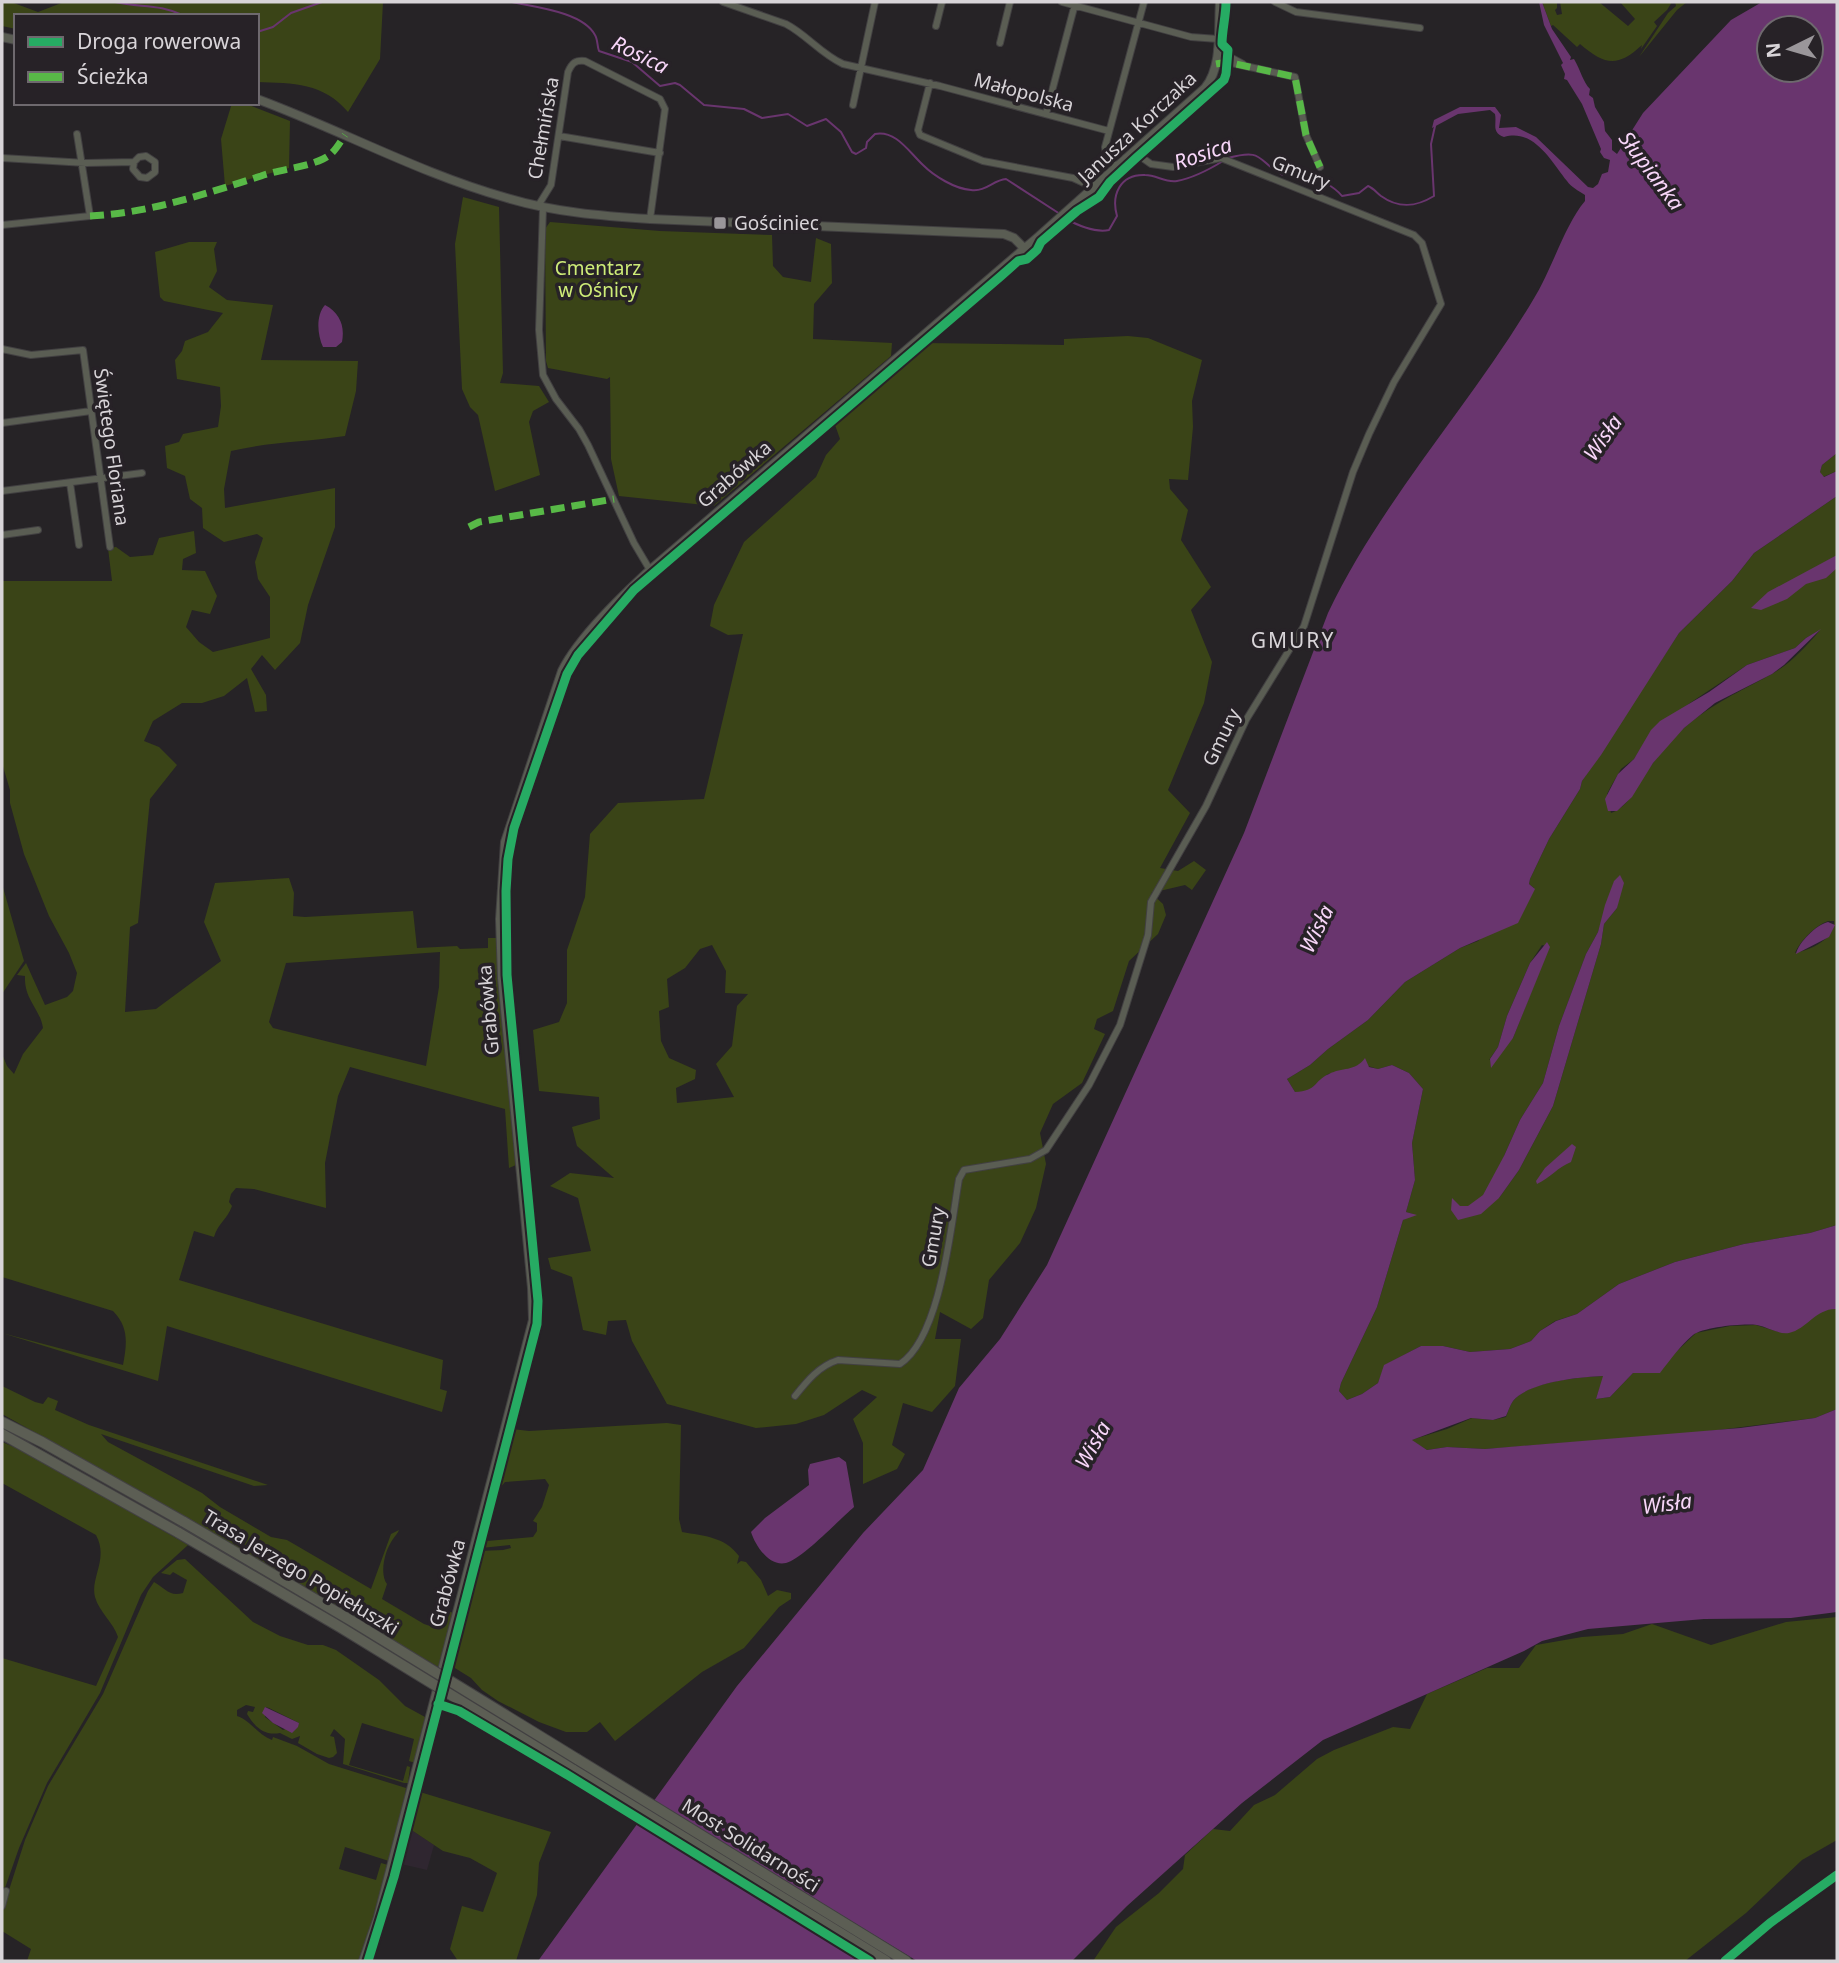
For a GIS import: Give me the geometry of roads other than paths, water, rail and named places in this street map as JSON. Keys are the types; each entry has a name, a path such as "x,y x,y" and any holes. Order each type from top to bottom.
{"main road":[{"name":"Trasa Jerzego Popiełuszki","path":"2,1422 43,1442 340,1627 574,1764"},
{"name":"Trasa Jerzego Popiełuszki","path":"2,1434 181,1527"},
{"name":"Most Solidarności","path":"574,1764 886,1961"},
{"name":"Most Solidarności","path":"574,1764 906,1961"}],"street":[{"name":"Małopolska","path":"723,2 786,24 830,58 861,69 930,83 1109,131"},
{"path":"853,105 875,2"},
{"path":"936,26 942,2"},
{"path":"1000,43 1010,2"},
{"path":"1062,2 1075,3 1191,37 1218,39"},
{"path":"1116,167 1105,147 1144,2"},
{"name":"Janusza Korczaka","path":"1024,249 1205,88 1212,79 1216,64 1220,2"},
{"path":"1275,2 1296,12 1420,28"},
{"path":"1046,114 1075,3"},
{"path":"1217,50 1248,66"},
{"name":"Chełmińska","path":"540,207 551,185 568,72 572,63 585,61 660,99 665,109 650,219"},
{"path":"1216,64 1227,62 1295,77 1306,135 1320,167"},
{"path":"930,83 918,130 920,135 983,161 1073,178 1091,190"},
{"path":"259,100 461,183 540,207 601,216 650,219 1004,234 1014,238 1024,249"},
{"path":"2,225 90,216 77,134"},
{"path":"559,136 660,153"},
{"name":"Gmury","path":"795,1396 811,1376 838,1360 900,1364 908,1359 937,1301 959,1178 964,1170 1030,1159 1046,1150 1089,1085 1120,1025 1148,935 1151,902 1206,806 1246,720 1304,626 1358,459 1384,400 1441,304 1420,239 1232,161 1221,158 1173,167 1151,164 1134,152"},
{"path":"2,158 134,162"},
{"path":"540,207 539,330 543,375 556,399 589,445 634,544 650,570"},
{"name":"Grabówka","path":"363,1961 378,1917 533,1320 502,978 500,919 505,842 564,666 597,625 650,570 1024,249"},
{"name":"Świętego Floriana","path":"2,349 31,355 83,350 110,547"},
{"path":"2,423 91,411"},
{"path":"2,491 142,474"},
{"path":"70,482 79,545"},
{"path":"2,535 38,530"},
{"path":"2,1906 6,1891"}],"water":[{"path":"1539,2 1542,2 1552,29 1571,57 1570,60 1574,59 1590,89 1589,95 1593,98 1604,122 1605,131 1612,140 1612,150 1617,154 1643,113 1731,20 1762,2 1837,2 1837,453 1822,465 1820,472 1824,477 1837,471 1837,496 1754,553 1732,581 1679,633 1582,781 1580,789 1549,839 1530,879 1529,884 1535,889 1518,923 1460,948 1405,982 1368,1020 1310,1065 1287,1079 1295,1092 1308,1090 1329,1074 1353,1067 1365,1058 1369,1067 1378,1069 1392,1065 1409,1073 1423,1089 1412,1143 1415,1180 1406,1212 1417,1215 1403,1220 1377,1307 1339,1391 1347,1400 1362,1394 1378,1383 1384,1365 1421,1346 1443,1346 1470,1352 1510,1349 1531,1341 1540,1331 1556,1321 1577,1314 1619,1284 1675,1262 1744,1244 1810,1233 1837,1225 1837,1309 1817,1315 1795,1331 1781,1333 1751,1325 1705,1330 1688,1339 1660,1373 1633,1373 1610,1397 1596,1399 1603,1376 1555,1382 1530,1389 1520,1395 1512,1403 1506,1416 1493,1420 1471,1418 1412,1440 1427,1450 1447,1447 1485,1449 1740,1428 1815,1418 1837,1409 1837,1612 1791,1618 1704,1619 1588,1629 1542,1641 1323,1740 1242,1803 1127,1906 1072,1961 538,1961 737,1686 863,1533 923,1470 959,1388 1000,1339 1047,1265 1244,833 1328,613 1374,531 1482,378 1533,300 1571,223 1585,201 1585,195 1569,183 1541,148 1524,137 1504,137 1497,133 1495,114 1490,110 1458,114 1432,128 1434,120 1460,107 1495,107 1501,115 1499,128 1516,127 1536,137 1588,187 1593,188 1602,174 1608,172 1610,160 1604,158 1600,152 1582,104 1564,79 1561,65 1563,63 1544,25"},
{"path":"325,305 338,316 342,325 342,342 336,347 323,347 320,336 318,325"},
{"path":"1837,555 1837,568 1826,578 1806,584 1787,599 1761,610 1751,608 1768,592"},
{"path":"1821,629 1772,674 1715,703 1684,728 1653,763 1632,797 1617,811 1608,811 1605,799 1618,774 1634,759 1651,730 1660,721 1709,692 1747,665 1795,648"},
{"path":"1620,875 1624,883 1617,908 1604,924 1601,944 1553,1106 1519,1170 1499,1198 1481,1214 1458,1220 1451,1210 1452,1198 1460,1206 1468,1206 1483,1195 1520,1120 1543,1083 1559,1026 1586,954 1598,932 1614,881"},
{"path":"1828,922 1835,925 1829,937 1796,954 1809,935"},
{"path":"1547,942 1550,947 1513,1038 1491,1068 1490,1059 1498,1047 1507,1016 1530,963"},
{"path":"1572,1144 1576,1147 1571,1162 1537,1184 1536,1181 1545,1168"},
{"path":"839,1457 846,1462 854,1507 793,1560 786,1563 774,1562 759,1549 751,1532 809,1485 810,1464"},
{"path":"265,1707 299,1723 298,1727 292,1733 273,1723 262,1713"}],"waterway":[{"name":"Rosica","path":"115,2 158,7 180,14"},
{"name":"Rosica","path":"259,31 273,27 291,13 322,2"},
{"name":"Rosica","path":"512,2 558,12 580,21 595,35 599,51 632,62 660,86 675,83 680,85 704,105 744,109 762,118 788,114 807,126 826,119 841,132 852,152 856,154 866,148 867,142 875,134 889,135 902,143 933,173 952,185 976,190 1006,179 1060,214"},
{"name":"Rosica","path":"1228,158 1255,155 1283,175 1301,172 1311,175 1342,196 1359,193 1368,186 1394,203 1408,205 1434,196 1431,144 1435,126"},
{"name":"Rosica","path":"1064,218 1080,226 1109,230 1117,216 1115,201 1119,187 1129,178 1145,175 1177,181 1201,173 1223,161"}],"place":[{"name":"Gościniec","path":"720,223"}],"district":[{"name":"GMURY","path":"1293,641"}],"water label":[{"name":"Słupianka","path":"1651,171"},
{"name":"Wisła","path":"1603,438"},
{"name":"Wisła","path":"1317,929"},
{"name":"Wisła","path":"1093,1445"},
{"name":"Wisła","path":"1667,1504"}],"park label":[{"name":"Cmentarz w Ośnicy","path":"598,279"}]}
